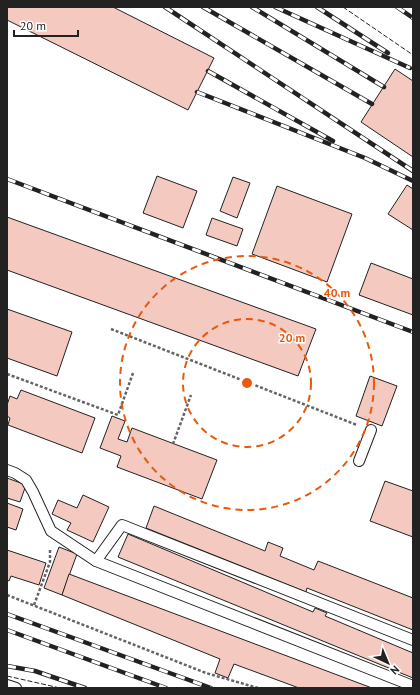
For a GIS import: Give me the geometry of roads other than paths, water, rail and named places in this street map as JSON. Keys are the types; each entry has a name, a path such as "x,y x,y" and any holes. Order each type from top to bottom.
{"lane":[{"path":"359,461 371,430"},
{"path":"7,470 26,480 51,532 96,561 413,686"},
{"path":"96,561 122,525 413,640"},
{"path":"7,685 16,688"}],"railway":[{"path":"165,7 413,171"},
{"path":"203,7 372,104"},
{"path":"252,7 384,87"},
{"path":"275,7 410,68"},
{"path":"317,7 388,53"},
{"path":"397,7 413,18"},
{"path":"208,71 333,141"},
{"path":"197,92 365,158 413,181"},
{"path":"7,179 413,332"},
{"path":"7,614 211,688"},
{"path":"7,630 166,688"},
{"path":"7,666 35,671 85,688"}]}
